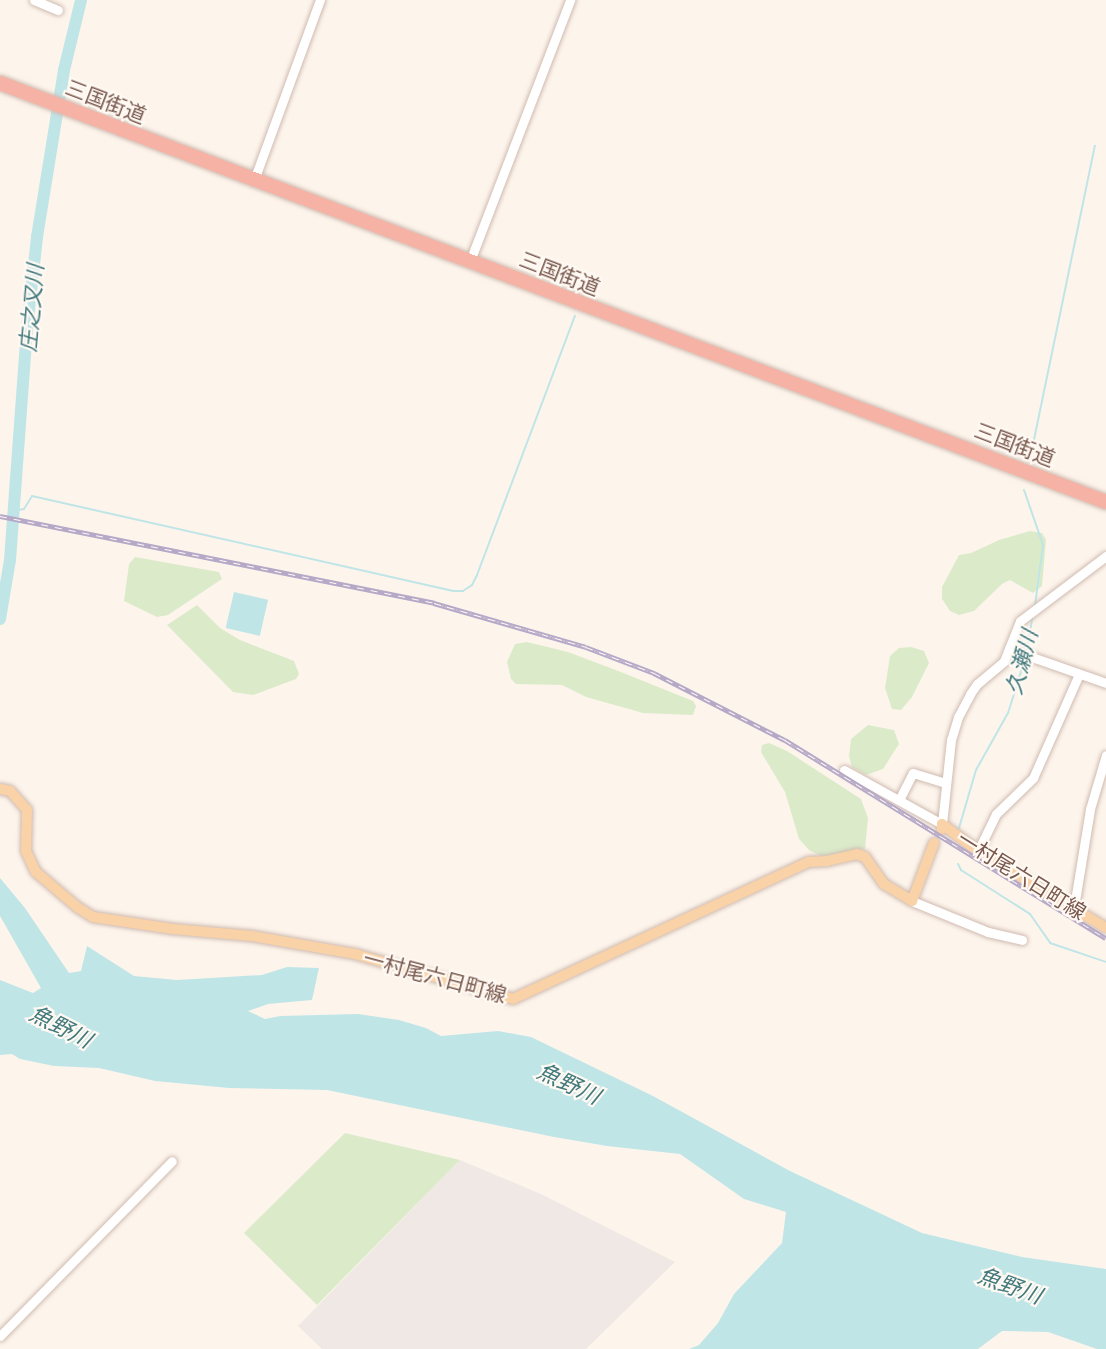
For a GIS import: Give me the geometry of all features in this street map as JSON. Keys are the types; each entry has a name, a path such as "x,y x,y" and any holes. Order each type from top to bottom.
{"highway":[{"name":"三国街道","path":"0,83 1106,502"}],"main road":[{"name":"一村尾六日町線","path":"0,789 10,791 27,810 26,851 36,872 77,907 93,917 173,929 252,936 355,954 513,999 808,862 827,861 856,854 866,857 884,884 912,901 934,843"},
{"name":"一村尾六日町線","path":"942,827 1106,928"}],"street":[{"path":"34,0 58,10"},
{"path":"254,180 320,0"},
{"path":"470,261 570,0"},
{"path":"844,770 942,827 951,740 958,717 977,684 1004,661 1017,628 1027,616 1106,556"},
{"path":"1009,649 1106,683"},
{"path":"978,850 996,814 1034,778 1079,674"},
{"path":"1074,907 1090,809 1106,755"},
{"path":"899,800 913,772 946,783"},
{"path":"912,901 988,932 1022,940"},
{"path":"0,1336 172,1161"}],"shaded area":[{"path":"460,1160 541,1194 675,1262 586,1349 322,1349 298,1326"}],"green space":[{"path":"1030,531 1042,533 1046,540 1042,586 1033,593 1010,580 1002,584 974,611 959,615 950,611 942,599 942,587 959,555 971,553 999,540"},
{"path":"135,557 219,572 222,579 168,615 157,617 124,601 129,564"},
{"path":"197,605 220,628 240,640 294,661 299,674 296,679 253,695 233,692 167,625"},
{"path":"527,642 568,652 693,701 696,706 693,715 643,713 586,697 562,685 516,684 511,679 507,662 515,644"},
{"path":"911,647 924,651 929,663 912,697 901,710 892,709 885,688 890,656 899,648"},
{"path":"868,725 894,730 899,744 883,769 866,775 852,767 849,756 851,739"},
{"path":"769,743 787,751 861,799 868,818 865,849 821,856 809,850 799,839 785,792 761,752 762,745"},
{"path":"345,1133 460,1160 317,1305 244,1233"}],"water":[{"path":"234,592 268,600 260,636 226,628"},
{"name":"魚野川","path":"0,878 25,908 69,973 81,971 87,946 134,976 177,980 262,975 287,967 319,968 312,1000 268,1004 248,1011 265,1019 280,1016 358,1014 399,1020 426,1028 441,1036 498,1031 531,1037 653,1096 790,1171 922,1233 1022,1257 1106,1269 1106,1349 1097,1349 1048,1332 1002,1331 978,1349 689,1349 699,1345 718,1323 734,1294 782,1243 786,1212 744,1199 680,1154 607,1146 554,1137 327,1090 229,1088 155,1081 99,1068 54,1066 20,1059 12,1054 0,1055 0,980 33,993 41,988 0,916"}],"waterway":[{"name":"庄之又川","path":"0,619 10,560 27,328 37,237 64,70 81,0"},
{"name":"久瀬川","path":"1030,459 1095,146"},
{"path":"13,511 24,509 32,496 454,591 463,591 472,585 477,575 575,316"},
{"name":"久瀬川","path":"1024,490 1043,545 1035,606"},
{"name":"久瀬川","path":"1026,651 1033,615"},
{"name":"久瀬川","path":"959,828 976,770 1008,713 1025,659"},
{"name":"久瀬川","path":"958,864 961,870 1030,914 1050,943 1106,962"}],"railway":[{"path":"0,516 434,603 586,647 654,673 785,740 1106,938"}]}
